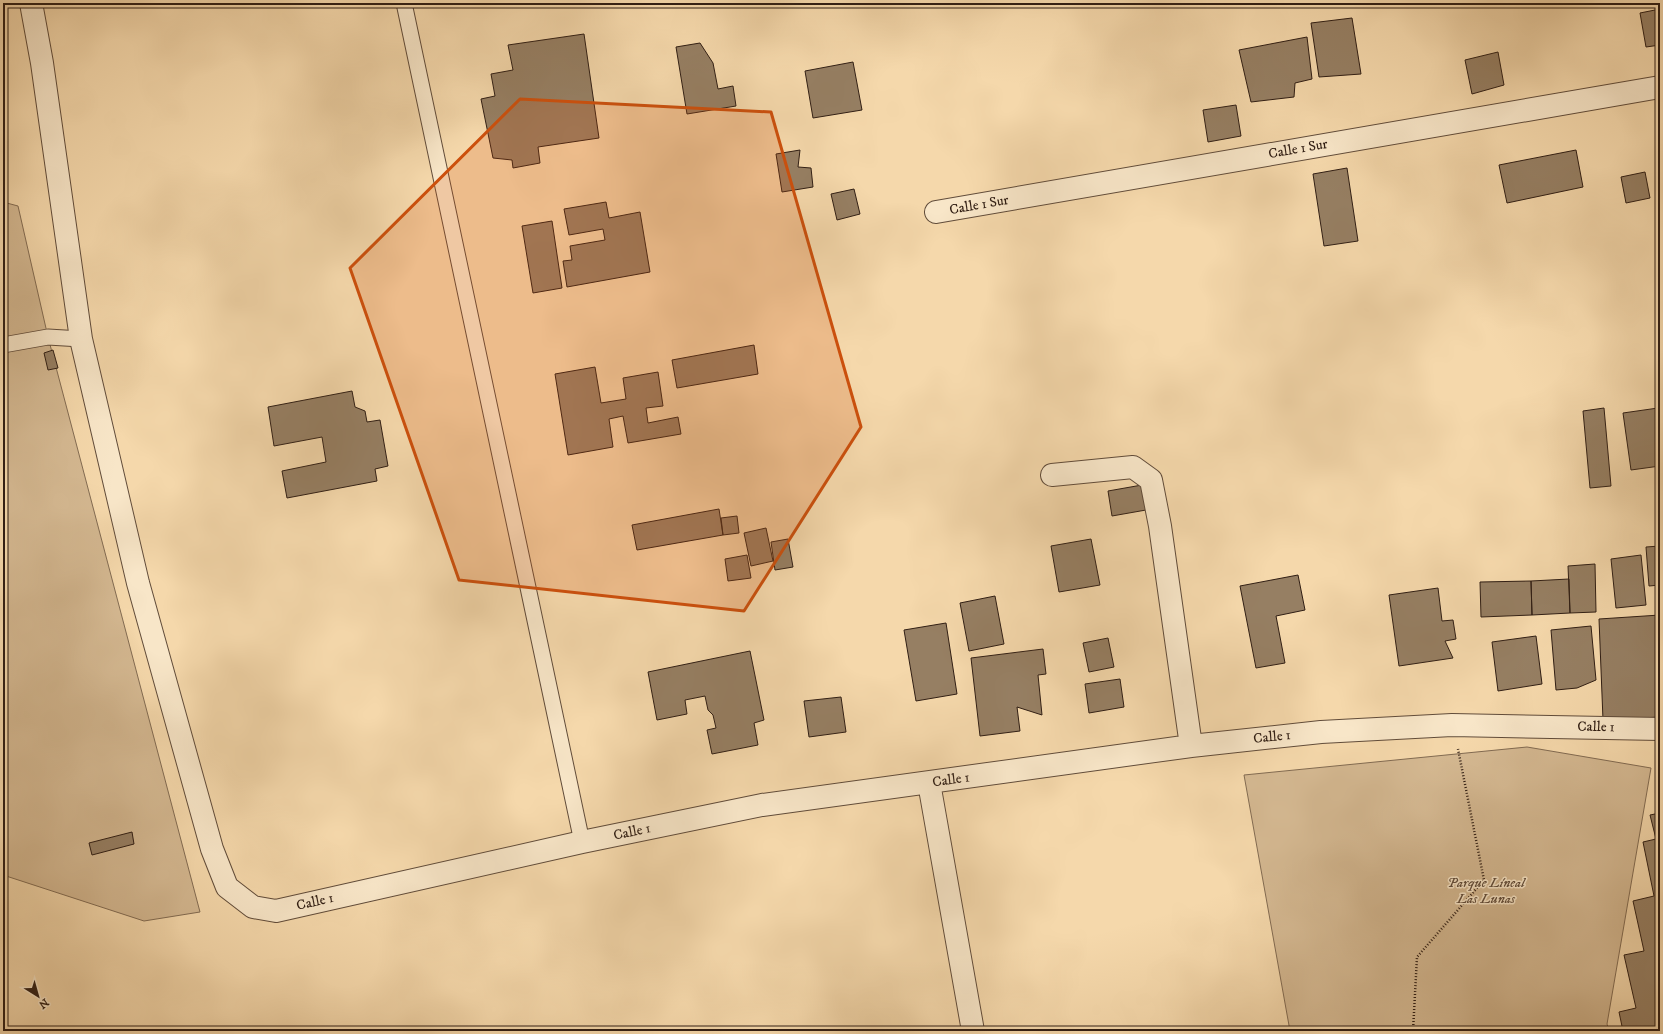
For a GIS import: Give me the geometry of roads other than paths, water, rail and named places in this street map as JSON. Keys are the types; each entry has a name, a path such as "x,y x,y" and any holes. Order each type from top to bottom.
{"street":[{"path":"31,3 42,63 80,339"},
{"name":"Calle 1 Sur","path":"936,212 1660,87"},
{"name":"Calle 1","path":"80,339 138,583 212,849 227,887 253,907 276,911 582,842 762,805 1191,746 1321,732 1452,725 1660,729"},
{"path":"1052,475 1133,467 1151,480 1160,526 1191,746"},
{"path":"930,783 973,1031"}],"lane":[{"path":"404,3 582,842"},
{"path":"3,345 48,337 80,339"}],"park label":[{"name":"Parque Líneal Las Lunas","path":"1486,892"}]}
